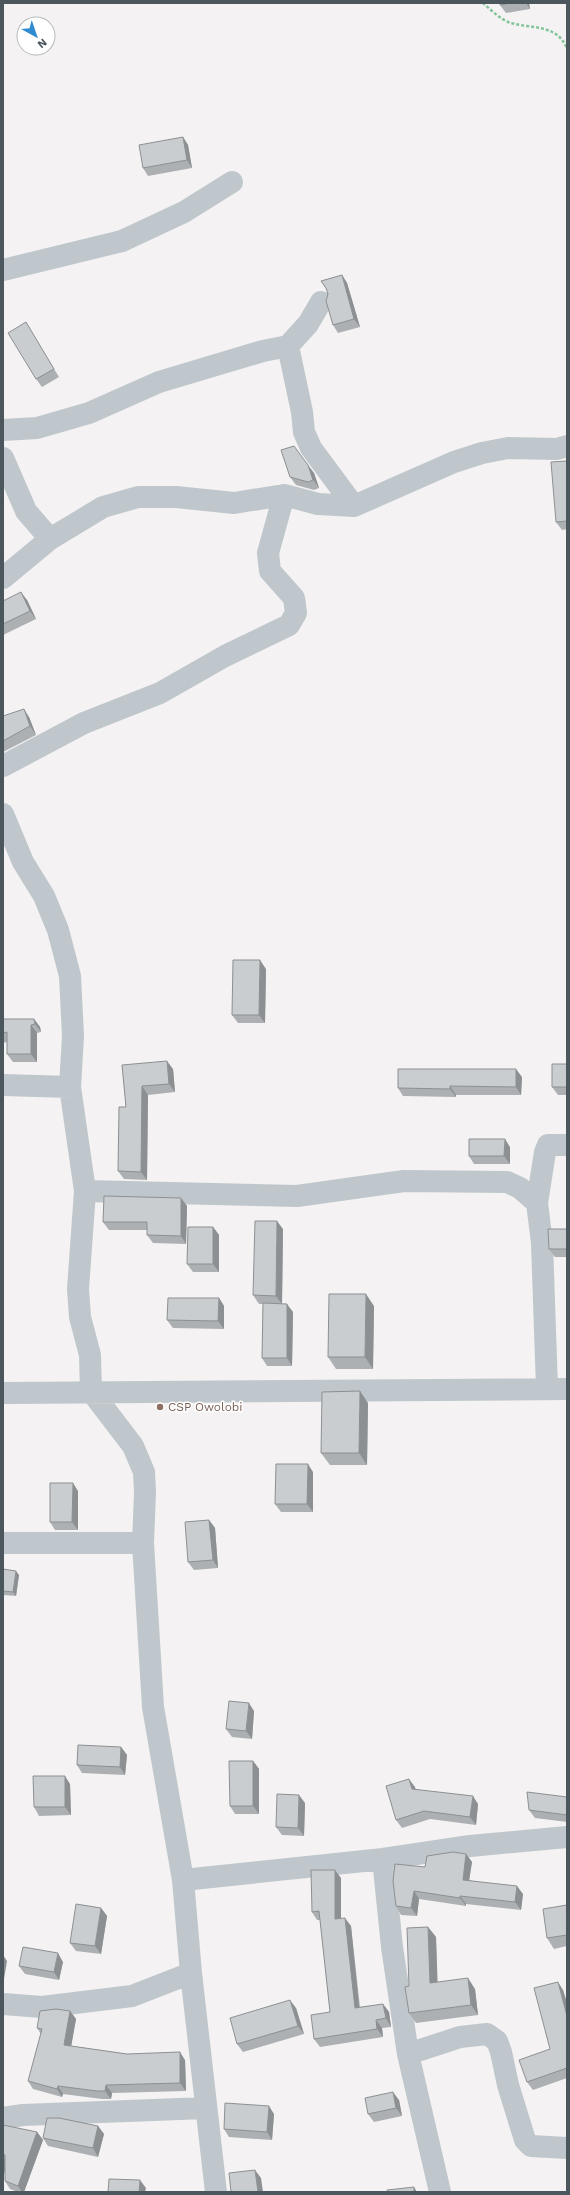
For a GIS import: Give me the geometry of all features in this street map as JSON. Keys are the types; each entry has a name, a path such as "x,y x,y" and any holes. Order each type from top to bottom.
{"street":[{"path":"3,270 122,241 184,212 232,182"},
{"path":"3,430 37,428 89,413 159,382 263,351 288,346 308,324 321,302"},
{"path":"288,346 302,412 304,432 312,448 354,506"},
{"path":"3,578 50,539 103,507 138,497 176,497 234,503 284,495 318,504 354,506 454,462 482,453 508,448 557,449 567,446"},
{"path":"3,458 26,511 50,539"},
{"path":"3,766 84,723 160,693 225,656 289,625 296,612 294,598 270,571 268,563 268,553 284,495"},
{"path":"3,814 23,862 44,896 58,930 70,976 73,1036 70,1087 85,1191 78,1289 80,1317 90,1355 91,1391 133,1446 144,1472 145,1492 143,1543 153,1707 182,1880 190,1973 216,2192"},
{"path":"3,1085 70,1087"},
{"path":"3,1393 91,1391 557,1389 537,1203 545,1152 548,1145 567,1144"},
{"path":"85,1191 297,1196 404,1181 507,1182 520,1188 537,1203"},
{"path":"3,1543 143,1543"},
{"path":"182,1880 383,1859 470,1846 567,1837"},
{"path":"383,1859 392,1947 408,2054 440,2192"},
{"path":"3,2004 42,2007 132,1996 190,1973"},
{"path":"408,2054 460,2037 487,2034 497,2041 502,2052 508,2086 525,2140 531,2146 567,2148"},
{"path":"3,2118 23,2115 206,2108"}],"path":[{"path":"483,3 510,22 552,30 564,41 567,49"}],"building":[{"path":"500,3 511,3 500,5"},
{"path":"183,137 187,160 143,168 139,145"},
{"path":"342,275 354,319 333,325 326,301 328,294 321,281"},
{"path":"26,322 54,369 36,379 8,333"},
{"path":"294,446 308,465 313,480 308,482 290,477 281,450"},
{"path":"567,461 567,521 556,522 551,462"},
{"path":"21,592 30,611 3,624 3,601"},
{"path":"24,709 30,726 3,741 3,716"},
{"path":"233,960 260,960 259,1015 232,1015"},
{"path":"3,1019 34,1019 35,1024 31,1025 31,1054 7,1054 7,1032 3,1033"},
{"path":"167,1061 169,1084 142,1086 141,1172 118,1171 119,1107 126,1107 122,1065"},
{"path":"552,1064 567,1064 567,1087 552,1087"},
{"path":"398,1069 516,1069 516,1087 450,1086 450,1089 398,1088"},
{"path":"469,1139 505,1139 504,1156 469,1156"},
{"path":"104,1196 181,1198 181,1236 147,1235 147,1222 103,1222"},
{"path":"255,1221 277,1221 276,1296 253,1295"},
{"path":"188,1227 213,1227 213,1264 187,1264"},
{"path":"548,1229 567,1229 567,1249 549,1249"},
{"path":"329,1294 366,1294 365,1357 328,1357"},
{"path":"168,1298 219,1298 218,1321 167,1320"},
{"path":"263,1303 287,1304 287,1358 262,1358"},
{"path":"360,1391 359,1453 321,1453 322,1392"},
{"path":"276,1464 308,1464 307,1504 275,1504"},
{"path":"50,1483 73,1483 72,1522 50,1522"},
{"path":"209,1520 213,1560 188,1562 185,1522"},
{"path":"3,1569 16,1571 13,1592 3,1591"},
{"path":"229,1701 249,1703 246,1731 226,1729"},
{"path":"78,1745 121,1747 120,1767 77,1765"},
{"path":"229,1761 253,1761 253,1806 230,1806"},
{"path":"33,1776 65,1776 65,1807 34,1807"},
{"path":"409,1779 412,1789 473,1796 470,1817 424,1811 396,1820 386,1786"},
{"path":"527,1792 567,1797 567,1815 529,1810"},
{"path":"277,1794 299,1795 298,1828 276,1827"},
{"path":"453,1852 466,1854 463,1880 517,1886 515,1902 460,1896 460,1898 414,1891 411,1908 396,1906 393,1881 395,1864 425,1867 427,1856"},
{"path":"311,1870 335,1870 335,1919 345,1918 355,2008 383,2004 386,2018 376,2020 377,2029 314,2039 311,2015 330,2012 319,1911 312,1912"},
{"path":"76,1904 101,1908 95,1946 70,1943"},
{"path":"567,1905 567,1935 547,1938 543,1909"},
{"path":"428,1927 430,1983 468,1978 471,2005 409,2013 405,1987 409,1986 407,1928"},
{"path":"23,1947 58,1953 54,1972 19,1966"},
{"path":"558,1982 567,2016 567,2068 527,2082 519,2060 550,2049 534,1988"},
{"path":"290,2000 298,2026 237,2044 230,2018"},
{"path":"56,2009 70,2011 64,2045 127,2054 180,2052 180,2083 106,2085 105,2091 97,2091 58,2086 57,2089 28,2081 42,2029 37,2028 40,2011"},
{"path":"393,2092 396,2108 368,2114 365,2098"},
{"path":"225,2103 269,2106 267,2132 224,2129"},
{"path":"47,2118 59,2118 98,2126 93,2148 43,2138"},
{"path":"3,2125 37,2132 18,2186 5,2181"},
{"path":"255,2170 258,2192 231,2192 229,2173"},
{"path":"109,2179 140,2180 139,2192 108,2192"},
{"path":"414,2187 414,2192 387,2192 387,2190"}],"place":[{"name":"CSP Owolobi","path":"160,1407"}]}
